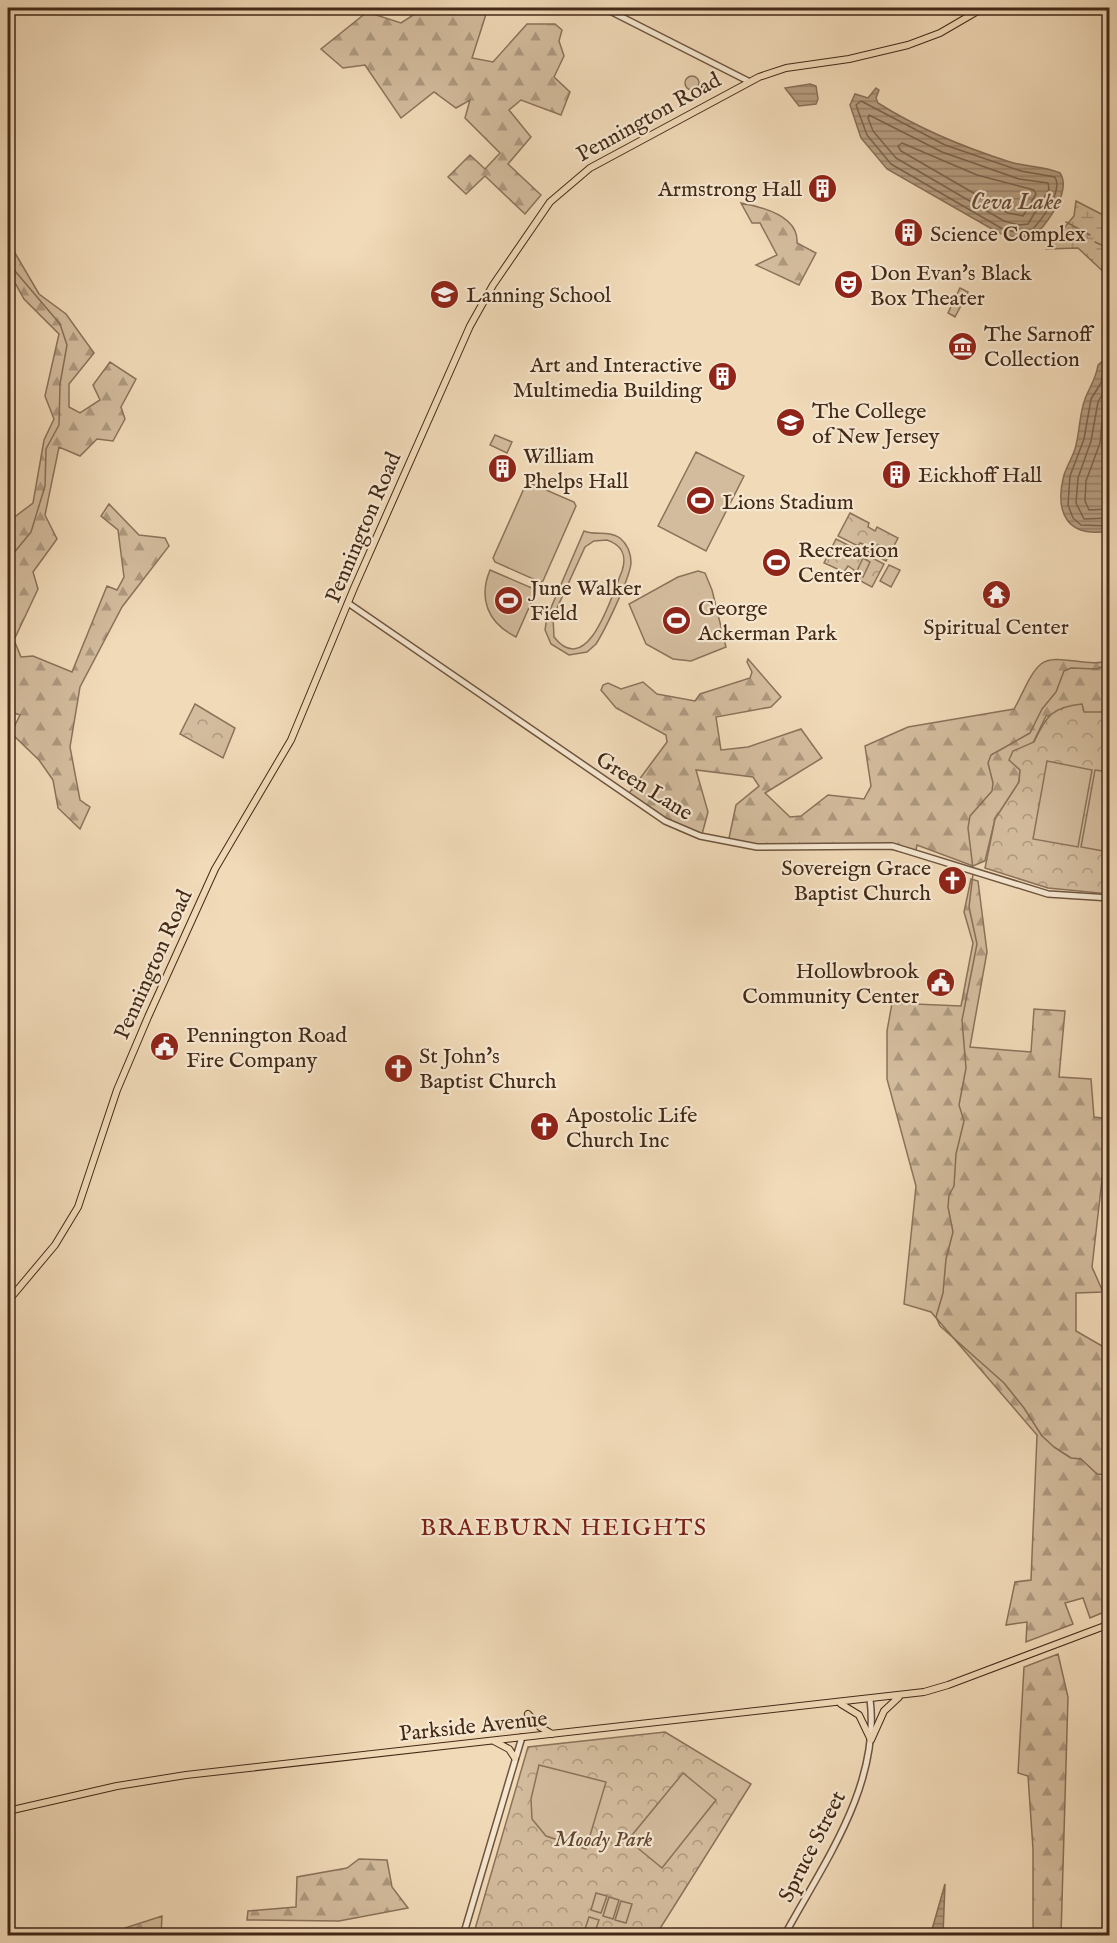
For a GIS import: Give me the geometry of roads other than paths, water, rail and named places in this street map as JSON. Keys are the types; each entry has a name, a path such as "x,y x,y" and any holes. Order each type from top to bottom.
{"main road":[{"name":"Pennington Road","path":"8,1301 55,1245 78,1207 126,1066 202,896 226,848 286,749 471,326 493,285 550,202 573,180 612,154 748,81 786,68 849,59 908,45 940,33 983,8"},
{"name":"Parkside Avenue","path":"8,1811 139,1782 901,1696 944,1687 1110,1624"},
{"path":"838,1703 859,1715 867,1738 871,1740 884,1711 901,1696"},
{"path":"528,1714 540,1727 552,1734"},
{"path":"493,1741 508,1749 515,1758"}],"street":[{"path":"604,8 748,81"},
{"name":"Green Lane","path":"348,603 679,829 700,836 758,847 892,846 1048,894 1110,898"},
{"name":"Spruce Street","path":"784,1935 849,1814 871,1740 873,1724 870,1699"},
{"path":"463,1935 522,1737"}],"water":[{"path":"810,84 816,86 818,99 816,104 799,106 785,88"},
{"name":"Ceva Lake","path":"876,88 879,90 876,98 878,103 925,129 958,144 1010,162 1060,173 1063,180 1061,197 1052,214 1036,235 1017,239 999,233 887,169 861,138 850,105 855,94 868,98"},
{"path":"1109,355 1109,531 1083,531 1074,527 1067,520 1063,512 1061,489 1075,449 1085,399 1098,365"},
{"path":"945,1884 943,1935 932,1935 931,1933"}],"waterway":[{"path":"1066,222 1090,235"},
{"path":"1095,242 1110,249"},
{"path":"8,256 15,271 60,324 67,345 60,384 59,425 46,449 45,486 31,532 8,560"},
{"path":"973,869 968,828 970,816 992,791 993,783 988,763 991,755 1030,733 1042,709 1056,692 1064,671 1071,668 1097,669 1110,663"},
{"path":"973,874 969,907 977,944 962,1020 966,1068 959,1105 964,1121 956,1154 954,1186 949,1195 948,1207 953,1232 946,1259 943,1293 936,1317 940,1326 1004,1383 1042,1436 1054,1447 1071,1458 1081,1459 1097,1474 1110,1475"}],"place":[{"name":"Armstrong Hall","path":"823,188"},
{"name":"Science Complex","path":"909,233"},
{"name":"Don Evan's Black Box Theater","path":"849,285"},
{"name":"Lanning School","path":"445,294"},
{"name":"The Sarnoff Collection","path":"963,346"},
{"name":"Art and Interactive Multimedia Building","path":"723,377"},
{"name":"The College of New Jersey","path":"791,423"},
{"name":"William Phelps Hall","path":"502,468"},
{"name":"Eickhoff Hall","path":"897,474"},
{"name":"Lions Stadium","path":"701,501"},
{"name":"Recreation Center","path":"777,562"},
{"name":"Spiritual Center","path":"996,594"},
{"name":"June Walker Field","path":"509,600"},
{"name":"George Ackerman Park","path":"677,620"},
{"name":"Sovereign Grace Baptist Church","path":"952,880"},
{"name":"Hollowbrook Community Center","path":"940,983"},
{"name":"Pennington Road Fire Company","path":"165,1047"},
{"name":"St John's Baptist Church","path":"398,1068"},
{"name":"Apostolic Life Church Inc","path":"545,1127"}],"district":[{"name":"BRAEBURN HEIGHTS","path":"564,1527"}],"park label":[{"name":"Moody Park","path":"603,1838"}]}
